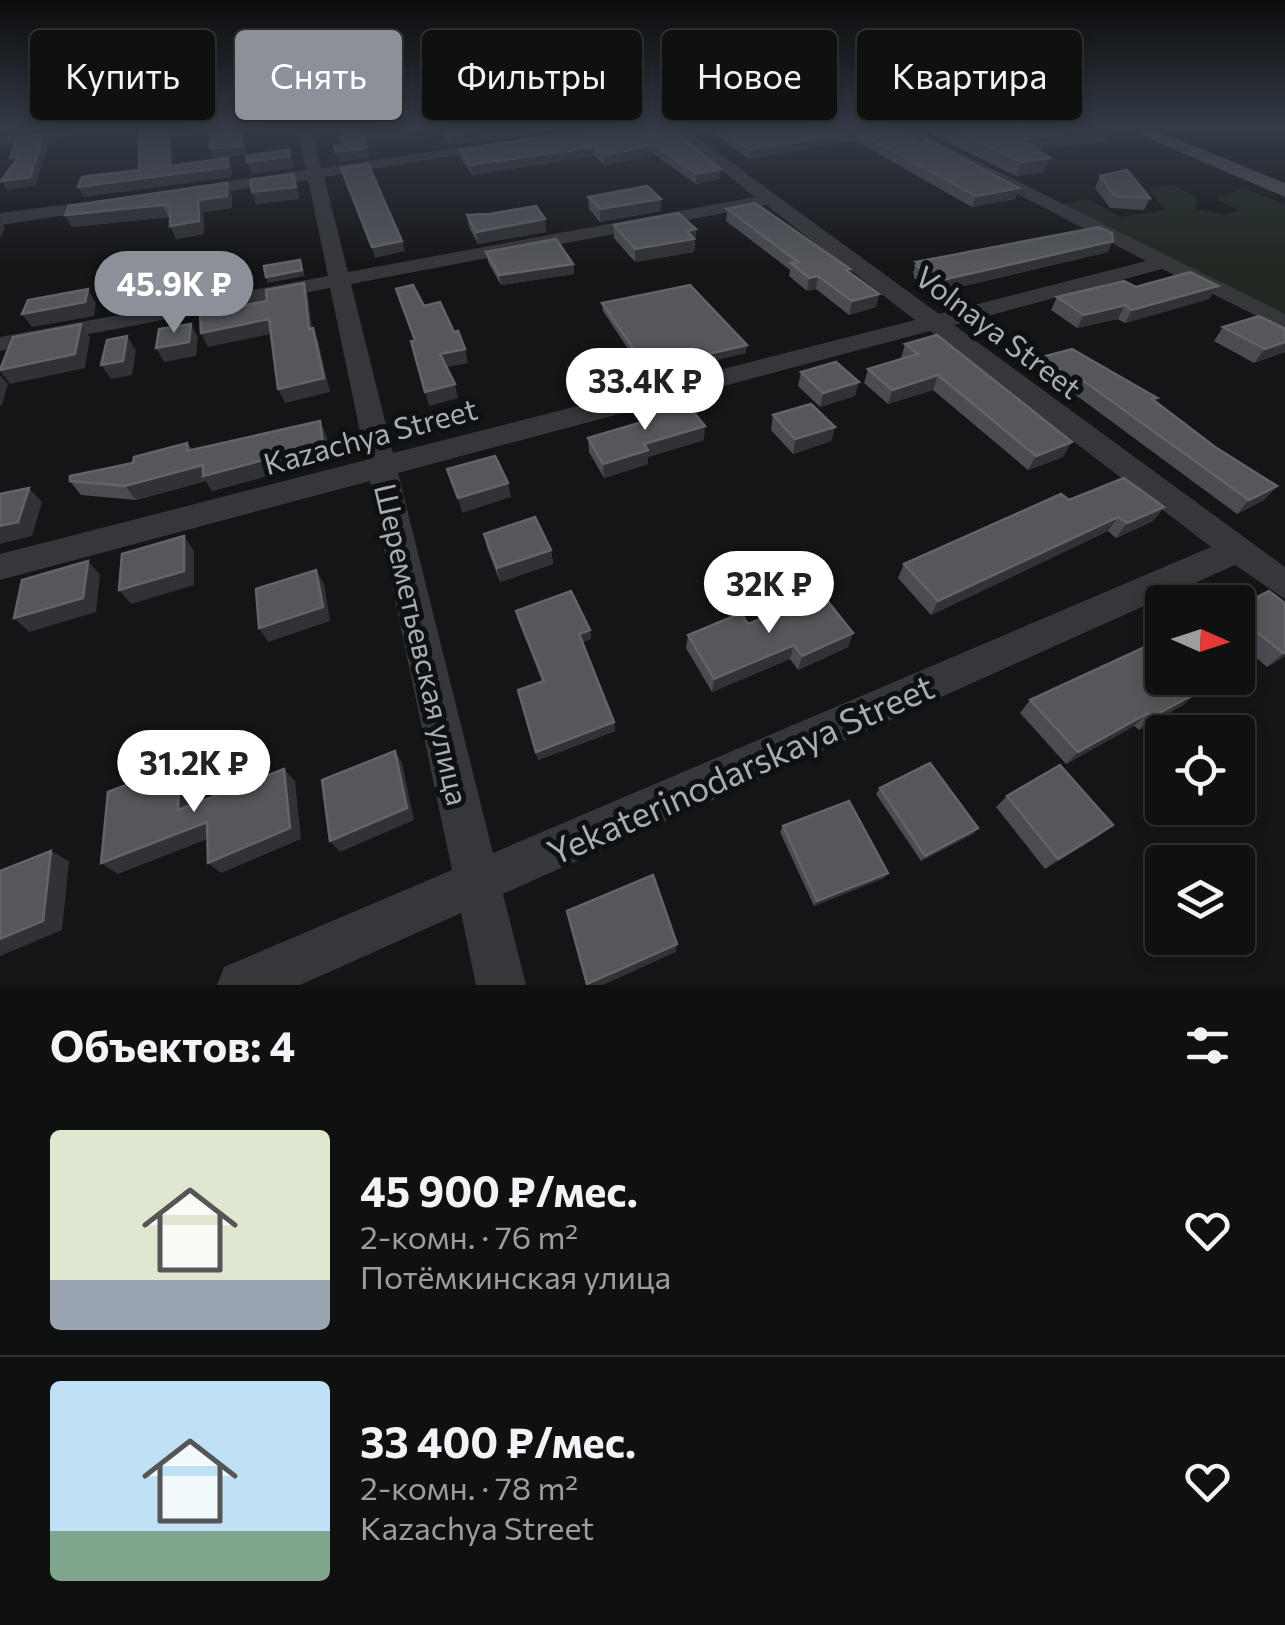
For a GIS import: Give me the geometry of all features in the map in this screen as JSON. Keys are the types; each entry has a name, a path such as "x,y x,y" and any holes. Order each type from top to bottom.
{"main road":[{"path":"1244,174 1285,191"}],"street":[{"path":"175,194 311,174"},
{"name":"Шереметьевская улица","path":"311,174 341,280 501,985"},
{"name":"Volnaya Street","path":"738,174 1285,585"},
{"path":"990,174 1285,323"},
{"path":"0,344 772,198"},
{"path":"0,219 136,200"},
{"name":"Kazachya Street","path":"0,568 382,464 1164,262"},
{"name":"Yekaterinodarskaya Street","path":"242,985 1237,550"}],"shaded area":[{"path":"1172,185 1197,197 1195,209 1225,215 1239,211 1216,198 1244,188 1285,205 1285,315 1057,205 1087,199 1121,217 1165,210 1149,188"}],"building":[{"path":"6,174 31,174 30,177 1,181"},
{"path":"107,174 176,174 78,187 82,177"},
{"path":"293,174 296,187 252,192 250,180"},
{"path":"343,174 372,174 402,241 372,247"},
{"path":"935,174 992,174 1019,188 976,196"},
{"path":"1130,174 1150,198 1115,196 1100,176"},
{"path":"227,183 227,196 198,200 199,221 170,226 170,206 163,205 65,215 69,206"},
{"path":"647,186 661,199 600,209 588,197"},
{"path":"755,203 879,294 852,301 818,276 809,278 791,263 798,262 727,209"},
{"path":"536,206 545,219 476,232 467,215 490,214"},
{"path":"678,213 696,229 687,231 694,239 635,249 614,225"},
{"path":"1099,227 1112,233 1113,241 938,281 916,262"},
{"path":"556,239 573,264 499,275 486,252"},
{"path":"300,260 302,270 266,277 264,266"},
{"path":"176,270 178,285 108,298 111,281"},
{"path":"1190,272 1218,286 1132,310 1125,305 1084,315 1057,297 1124,281 1136,287"},
{"path":"304,283 309,329 313,328 324,378 278,389 269,319 201,333 200,314 267,301 266,290"},
{"path":"413,285 424,306 440,302 465,349 440,354 455,384 425,392 411,341 415,340 396,289"},
{"path":"690,285 747,345 629,372 634,379 584,392 569,368 635,351 602,303"},
{"path":"88,289 85,302 22,314 28,300"},
{"path":"1259,316 1285,329 1285,342 1265,349 1223,327"},
{"path":"81,324 75,354 0,370 13,337"},
{"path":"191,324 189,342 156,348 159,329"},
{"path":"937,335 1072,442 1036,456 938,375 892,390 868,369 918,354 905,344"},
{"path":"127,336 123,361 101,365 107,340"},
{"path":"1072,349 1157,398 1152,399 1215,447 1277,486 1249,500 1081,379 1074,381 1042,357"},
{"path":"836,362 859,382 823,393 801,372"},
{"path":"686,403 705,426 644,444 648,450 603,464 588,438 649,420 646,414"},
{"path":"811,404 835,427 795,439 773,415"},
{"path":"320,421 323,444 203,476 203,465 125,486 70,481 70,476 133,463 134,457 187,443 187,451"},
{"path":"495,456 508,483 458,498 447,469"},
{"path":"1124,478 1164,507 1127,523 1118,517 938,601 904,564 1061,494 1069,500"},
{"path":"29,488 18,522 0,526 0,494"},
{"path":"535,517 551,550 497,568 484,534"},
{"path":"184,536 184,571 119,590 122,554"},
{"path":"88,561 83,598 14,618 22,580"},
{"path":"316,570 323,607 259,628 256,589"},
{"path":"571,591 590,630 579,634 614,722 536,752 518,690 544,681 516,611"},
{"path":"1269,591 1285,603 1285,652 1255,631 1255,598"},
{"path":"822,594 853,633 802,656 794,645 714,679 688,635 741,613 748,624"},
{"path":"1145,647 1145,695 1192,695 1156,715 1148,713 1078,752 1030,700"},
{"path":"395,751 407,808 330,841 322,780"},
{"path":"930,763 978,828 925,856 880,788"},
{"path":"179,765 178,810 284,769 290,828 208,863 207,822 101,863 108,792"},
{"path":"1060,765 1113,825 1058,859 1007,796"},
{"path":"849,801 888,873 817,901 783,826"},
{"path":"51,851 43,921 0,939 0,871"},
{"path":"653,875 677,944 587,984 567,911"}]}
